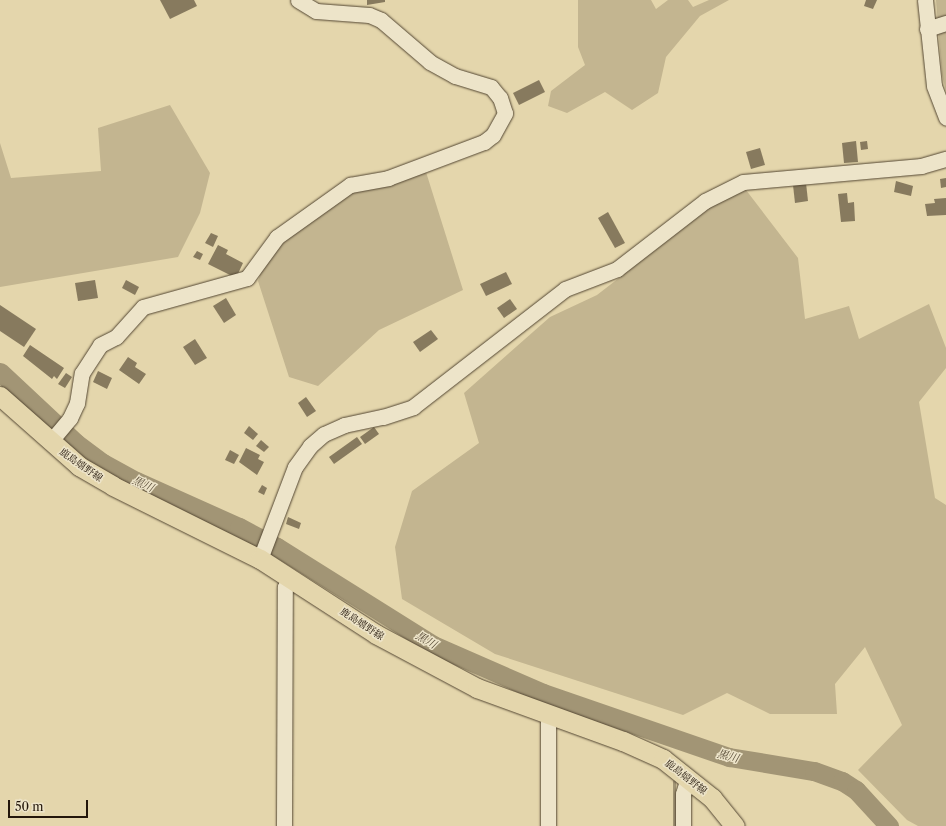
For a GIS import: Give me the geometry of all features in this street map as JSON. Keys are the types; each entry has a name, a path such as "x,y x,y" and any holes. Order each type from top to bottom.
{"main road":[{"name":"鹿島嬉野線","path":"0,396 50,442 79,466 113,486 260,559 425,662 477,688 548,715 624,741 663,759 712,798 736,826"}],"street":[{"path":"50,442 70,418 77,403 82,373 100,346 116,337 143,307 247,278 277,237 350,185 388,178 484,142 494,135 505,113 500,98 491,87 455,76 430,62 382,20 369,15 316,11 298,0"},
{"path":"925,0 934,86 946,118"},
{"path":"927,29 946,23"},
{"path":"260,559 295,467 310,446 324,434 344,425 383,417 413,407 564,289 617,269 705,201 743,182 921,166 946,160"},
{"path":"284,826 285,587 290,579"},
{"path":"548,715 548,826"},
{"path":"683,826 683,794 688,778"}],"shaded area":[{"path":"578,0 651,0 656,9 668,0 688,0 693,7 709,0 729,0 700,16 666,57 658,93 632,110 605,92 567,113 548,106 551,91 585,65 578,47"},
{"path":"936,0 946,0 946,91 942,75"},
{"path":"170,105 210,173 200,213 178,257 0,287 0,143 11,178 101,171 98,128"},
{"path":"426,172 463,290 379,330 318,386 289,377 258,281 264,263 281,240 349,192"},
{"path":"746,190 798,258 805,319 849,306 859,339 929,304 946,348 946,368 919,402 935,498 946,505 946,826 918,826 907,820 858,770 902,725 865,647 835,684 837,714 770,714 727,693 683,715 495,654 402,599 395,547 412,491 479,443 464,393 550,317 597,295 712,206"}],"building":[{"path":"160,0 194,0 197,6 170,19"},
{"path":"367,0 385,0 385,2 367,5"},
{"path":"866,0 877,0 873,9 864,6"},
{"path":"539,80 545,92 519,105 513,93"},
{"path":"856,141 858,162 844,163 842,143"},
{"path":"867,141 868,149 861,150 860,142"},
{"path":"760,148 765,165 751,169 746,152"},
{"path":"946,178 946,187 941,188 940,179"},
{"path":"896,181 913,186 911,196 894,192"},
{"path":"806,183 808,201 795,203 793,185"},
{"path":"847,193 848,203 854,202 855,221 841,222 838,194"},
{"path":"946,198 946,215 927,216 925,204 935,203 934,199"},
{"path":"608,212 625,243 615,248 598,218"},
{"path":"211,233 218,236 213,247 205,243"},
{"path":"218,245 228,250 226,254 243,263 236,278 208,264"},
{"path":"197,251 203,254 200,260 193,257"},
{"path":"506,272 512,284 486,296 480,284"},
{"path":"95,280 98,298 78,301 75,283"},
{"path":"126,280 139,287 135,295 122,288"},
{"path":"226,298 236,315 224,323 213,306"},
{"path":"510,299 517,309 504,318 497,308"},
{"path":"0,305 36,329 24,347 0,331"},
{"path":"431,330 438,339 420,352 413,342"},
{"path":"195,339 207,358 195,365 183,347"},
{"path":"30,345 64,368 57,379 54,376 52,379 23,356"},
{"path":"128,357 137,363 135,367 146,374 139,384 119,370"},
{"path":"98,371 112,378 107,389 93,382"},
{"path":"66,373 72,377 65,388 58,384"},
{"path":"306,397 316,411 307,417 298,403"},
{"path":"249,426 258,434 253,440 244,433"},
{"path":"374,427 379,434 365,444 360,437"},
{"path":"357,437 362,444 334,464 329,457"},
{"path":"261,440 269,447 264,452 256,446"},
{"path":"246,448 260,455 258,459 264,462 257,475 239,462"},
{"path":"230,450 239,455 234,464 225,460"},
{"path":"262,485 267,488 264,495 258,492"},
{"path":"288,517 301,523 299,529 286,524"}],"waterway":[{"name":"黒川","path":"0,372 76,443 103,463 136,481 239,527 277,547 433,645 543,693 729,757 814,771 842,781 856,790 889,826"},
{"path":"674,781 674,826"}]}
